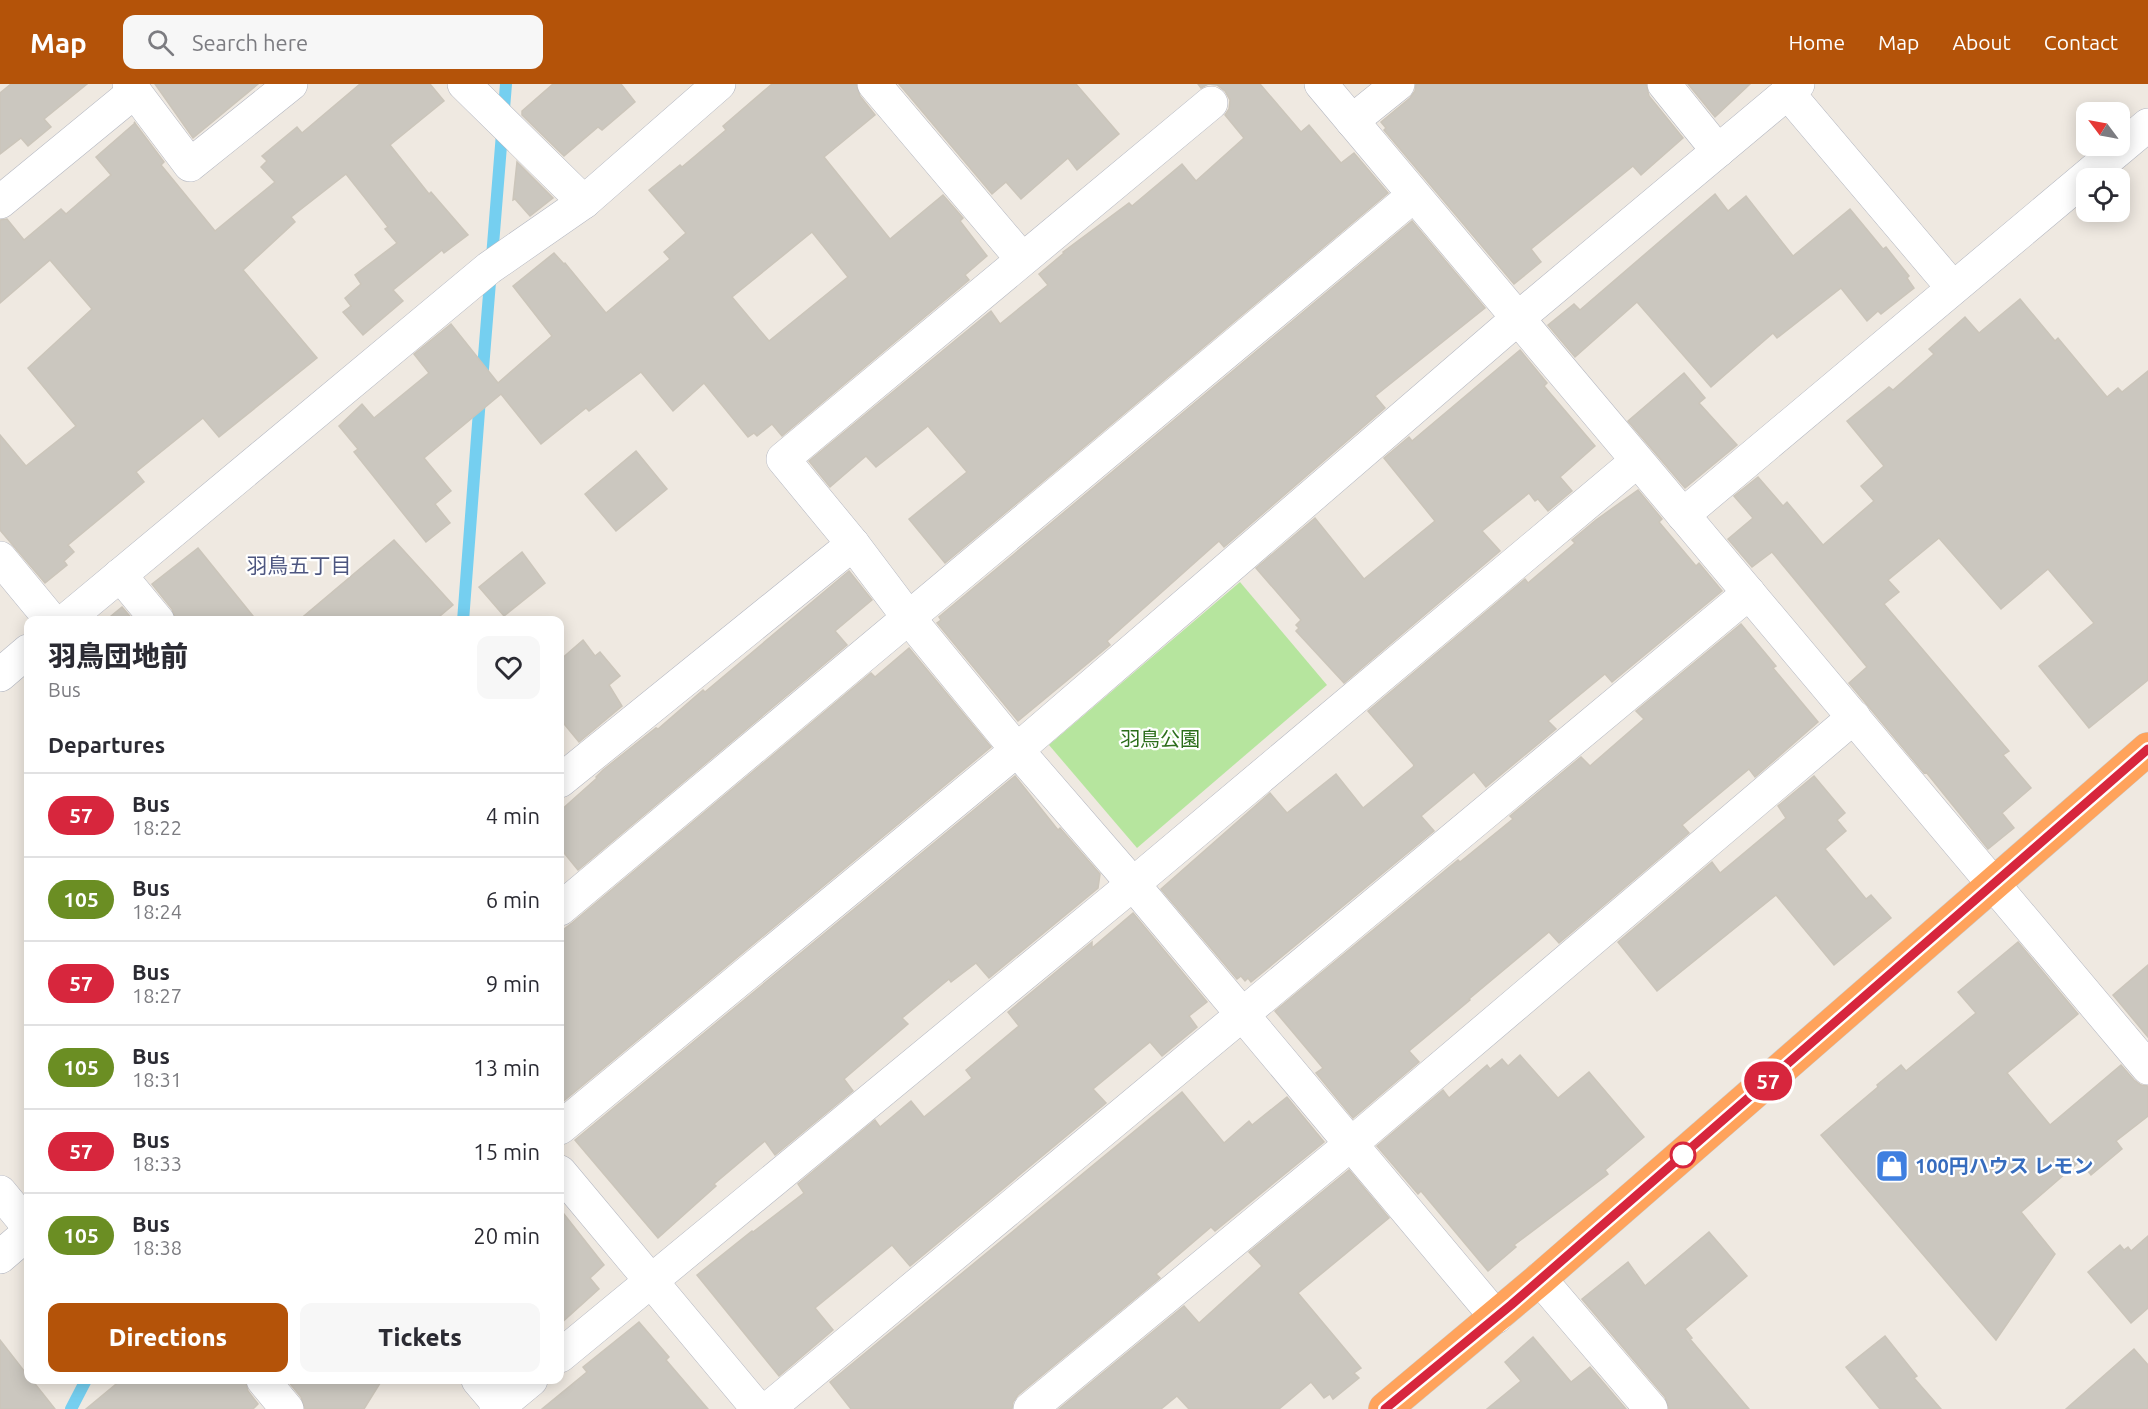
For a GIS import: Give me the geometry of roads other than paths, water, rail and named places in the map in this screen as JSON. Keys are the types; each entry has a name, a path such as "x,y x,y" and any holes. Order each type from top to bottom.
{"highway":[{"path":"1385,1409 1540,1279 2148,749"}],"street":[{"path":"0,202 131,88 190,165 291,84"},
{"path":"464,84 584,202"},
{"path":"71,616 489,268 584,202 719,84"},
{"path":"874,84 1022,259"},
{"path":"1321,84 2148,1068"},
{"path":"1353,121 1398,84"},
{"path":"1664,84 1718,151"},
{"path":"564,1125 1017,750 1517,319 1792,88 1953,288"},
{"path":"1211,103 783,459 1017,750 1244,1015 1496,1317"},
{"path":"1683,515 1953,288 2143,138"},
{"path":"564,906 1413,196"},
{"path":"564,1353 650,1279 1133,884 1637,460"},
{"path":"564,778 853,544"},
{"path":"0,558 48,616"},
{"path":"120,575 154,616"},
{"path":"768,1409 1749,593"},
{"path":"0,675 24,654"},
{"path":"1030,1409 1351,1144 1854,717"},
{"path":"564,1177 758,1409"},
{"path":"0,1192 24,1221"},
{"path":"0,1257 24,1236"},
{"path":"1540,1279 1651,1409"},
{"path":"266,1384 286,1409"},
{"path":"481,1384 498,1407 526,1384"}],"waterway":[{"path":"482,381 506,84"},
{"path":"463,616 480,398"},
{"path":"71,1409 84,1384"}],"place":[{"name":"100円ハウス レモン","path":"1892,1166"}],"district":[{"name":"羽鳥五丁目","path":"299,566"}],"park label":[{"name":"羽鳥公園","path":"1160,739"}]}
